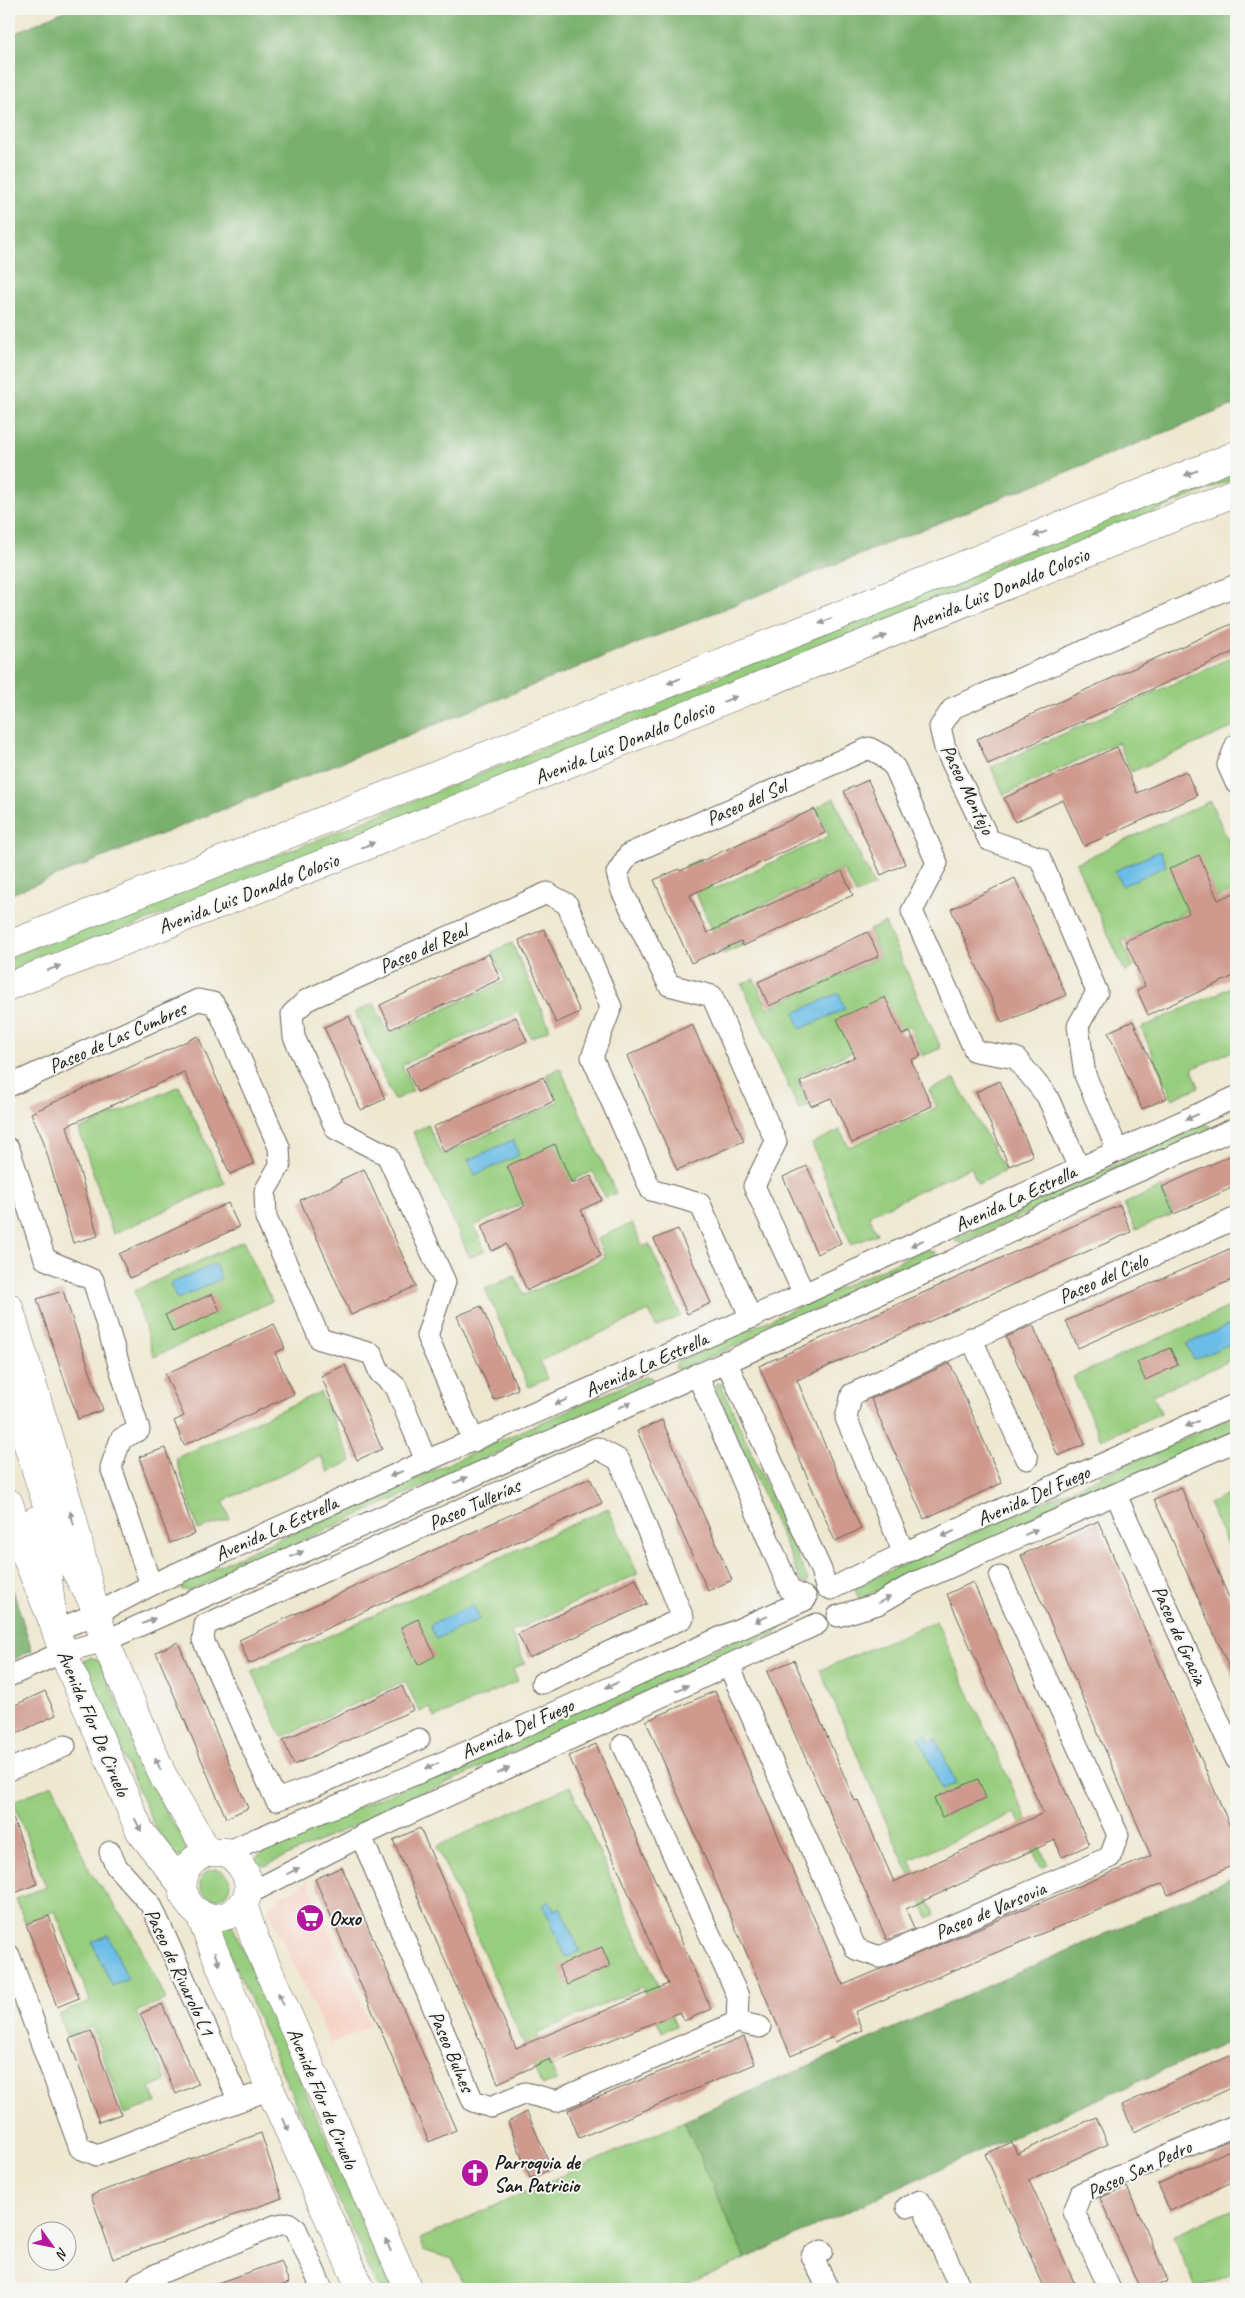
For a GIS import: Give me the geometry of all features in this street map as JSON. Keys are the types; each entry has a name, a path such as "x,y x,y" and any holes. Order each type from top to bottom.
{"main road":[{"name":"Avenida Luis Donaldo Colosio","path":"9,945 817,624 1236,455"},
{"name":"Avenida Luis Donaldo Colosio","path":"9,986 337,858 1236,492"},
{"path":"9,1307 73,1519 94,1607 105,1641 163,1776 218,1852 240,1861 246,1871 246,1899 228,1916 218,1918 199,1914"},
{"path":"9,1385 51,1543"},
{"path":"9,1433 51,1543 94,1607"},
{"path":"9,1503 24,1554 57,1635"},
{"name":"Avenida Flor De Ciruelo","path":"51,1543 57,1635 140,1831 182,1885"},
{"path":"218,1852 191,1862 186,1870 182,1885 186,1900 199,1914 252,2095 361,2289"},
{"name":"Avenide Flor de Ciruelo","path":"246,1899 266,1965 408,2289"}],"street":[{"name":"Paseo Montejo","path":"1118,1150 1085,1075 1078,1026 1097,992 1040,858 989,840 945,748 940,727 953,708 1236,585"},
{"path":"1236,745 1228,766 1236,783"},
{"name":"Paseo del Sol","path":"804,1294 754,1186 776,1142 712,996 669,985 622,891 617,873 628,854 868,748 884,756 895,768 937,863 912,911 975,1051 1016,1058 1047,1096 1079,1168"},
{"name":"Paseo del Real","path":"470,1433 427,1336 445,1282 387,1155 336,1128 294,1037 292,1014 307,1000 546,893 567,904 611,1007 592,1057 651,1190 700,1204 751,1318"},
{"name":"Paseo de Las Cumbres","path":"9,1086 198,1000 213,1003 279,1147 280,1165 265,1191 266,1218 320,1339 372,1354 380,1373 396,1387 424,1453"},
{"path":"1227,1100 1233,1130"},
{"name":"Avenida La Estrella","path":"57,1635 94,1607 151,1584 424,1453 657,1359 751,1318 1227,1100"},
{"name":"Avenida La Estrella","path":"57,1635 105,1641 667,1386 954,1260 1069,1202 1233,1130"},
{"path":"9,1149 45,1259 93,1280 139,1430 121,1439 111,1467 151,1584"},
{"name":"Paseo del Cielo","path":"901,1546 846,1418 852,1394 1236,1218"},
{"path":"942,1231 954,1260"},
{"path":"971,1338 1027,1459"},
{"path":"657,1359 667,1386"},
{"path":"726,1361 822,1570 828,1588 840,1598 841,1611 838,1616 829,1623 817,1624 812,1621 805,1611 806,1599 813,1590 828,1588"},
{"path":"697,1374 790,1590 806,1599"},
{"name":"Avenida Del Fuego","path":"828,1588 901,1546 1236,1404"},
{"name":"Avenida Del Fuego","path":"838,1616 878,1604 914,1583 1120,1502 1236,1441"},
{"name":"Paseo Tullerías","path":"281,1811 203,1640 205,1625 597,1448 619,1460 683,1618 542,1683"},
{"name":"Paseo de Gracia","path":"1120,1502 1236,1759"},
{"name":"Paseo de Varsovia","path":"732,1674 856,1949 880,1957 1110,1858 1118,1835 1000,1577"},
{"name":"Avenida Del Fuego","path":"218,1852 281,1811 313,1816 424,1770 806,1599"},
{"name":"Avenida Del Fuego","path":"246,1899 364,1842 732,1674 817,1624"},
{"path":"9,1676 57,1635"},
{"path":"281,1811 315,1786 419,1740"},
{"path":"623,1745 738,1996 737,2022 760,2027"},
{"path":"9,1770 65,1746"},
{"name":"Paseo Bulnes","path":"364,1842 473,2101 491,2107 525,2092 556,2102 737,2022"},
{"name":"Paseo de Rivarolo L1","path":"110,1852 116,1866 151,1905 252,2095"},
{"path":"9,1954 80,2148 97,2155 252,2095"},
{"name":"Paseo San Pedro","path":"1110,2289 1074,2212 1081,2194 1236,2125"},
{"path":"907,2207 920,2201 961,2289"},
{"path":"137,2289 139,2283 153,2276 277,2225 288,2223 296,2229 322,2289"},
{"path":"822,2252 812,2256 828,2289"}],"shaded area":[{"path":"308,1882 371,2025 331,2044 268,1909 282,1895"}],"green space":[{"path":"68,9 1236,9 1236,404 9,895 9,36"},
{"path":"1236,463 1236,478 316,856 9,973 9,957 312,842 808,641"},
{"path":"1236,655 1236,726 1131,772 1118,742 1004,795 991,767"},
{"path":"834,798 874,886 856,894 843,869 730,920 742,946 723,954 684,867 700,859 714,889 829,836 816,808"},
{"path":"1210,801 1236,857 1236,890 1122,941 1134,967 1125,972 1076,863"},
{"path":"885,923 941,1048 923,1056 909,1026 797,1077 809,1106 799,1110 742,984 754,979 768,1008 880,957 869,930"},
{"path":"512,943 550,1029 531,1038 519,1012 402,1065 413,1091 394,1100 355,1012 374,1003 389,1034 505,981 492,952"},
{"path":"1236,985 1236,1049 1192,1069 1199,1087 1172,1099 1141,1028"},
{"path":"560,1068 616,1193 605,1198 593,1171 474,1226 485,1250 470,1258 413,1132 428,1125 442,1155 558,1102 546,1075"},
{"path":"955,1079 1005,1171 978,1184 971,1167 869,1215 877,1234 851,1245 812,1144 840,1130 849,1147 937,1107 929,1090"},
{"path":"179,1086 225,1183 113,1234 79,1130"},
{"path":"1205,1124 1211,1127 1209,1132 961,1243 955,1241 958,1237"},
{"path":"1161,1187 1173,1214 1136,1230 1124,1204"},
{"path":"632,1223 643,1247 649,1244 681,1316 656,1327 649,1311 540,1361 547,1379 529,1387 485,1289 515,1276 524,1295 605,1258 597,1239"},
{"path":"243,1241 272,1301 154,1357 134,1291"},
{"path":"926,1249 935,1252 933,1258 681,1370 675,1368 677,1362"},
{"path":"1236,1304 1236,1358 1153,1395 1161,1413 1101,1440 1073,1377"},
{"path":"646,1376 653,1378 650,1385 189,1591 181,1589 184,1581"},
{"path":"717,1383 721,1384 808,1580 806,1584 802,1583 716,1389"},
{"path":"320,1392 352,1461 328,1472 321,1456 223,1501 230,1519 198,1530 176,1458"},
{"path":"1236,1415 1236,1430 859,1599 854,1587"},
{"path":"1236,1491 1236,1565 1209,1504"},
{"path":"608,1508 638,1574 511,1632 525,1663 513,1669 518,1681 435,1718 430,1707 420,1712 405,1681 282,1737 252,1671"},
{"path":"9,1578 32,1650 9,1662"},
{"path":"778,1621 784,1624 779,1631 265,1866 254,1861 264,1849"},
{"path":"936,1621 1048,1865 1041,1868 1015,1813 910,1860 935,1914 928,1918 820,1670"},
{"path":"91,1657 99,1661 167,1814 187,1844 189,1850 184,1858 175,1856 153,1823 85,1672 84,1661"},
{"path":"53,1785 90,1872 132,1930 166,1999 136,2012 167,2080 150,2087 157,2103 124,2114 92,2027 67,2037 59,2015 90,2001 55,1911 25,1922 16,1899 46,1887 13,1801"},
{"path":"570,1786 676,2026 662,2032 642,1987 537,2034 557,2080 542,2086 437,1846"},
{"path":"215,1869 226,1873 230,1884 226,1895 215,1899 204,1895 200,1884 204,1873"},
{"path":"1236,1876 1236,2039 972,2154 745,2259 684,2121"},
{"path":"231,1922 392,2289 378,2289 217,1925"},
{"path":"684,2121 745,2259 678,2289 466,2289 452,2259 425,2251 420,2239"},
{"path":"1236,2208 1236,2271 1196,2289 1173,2236"}],"water":[{"path":"1160,851 1166,866 1122,886 1115,871"},
{"path":"839,993 845,1009 801,1029 794,1013"},
{"path":"513,1140 519,1155 475,1175 468,1160"},
{"path":"215,1264 221,1279 177,1299 170,1284"},
{"path":"1236,1322 1236,1341 1194,1360 1187,1344"},
{"path":"473,1605 480,1619 436,1639 430,1625"},
{"path":"926,1734 929,1742 936,1739 956,1783 942,1789 919,1737"},
{"path":"550,1902 554,1910 560,1907 580,1951 566,1957 543,1905"},
{"path":"108,1935 128,1979 112,1986 92,1942"}],"building":[{"path":"1236,622 1236,651 988,764 977,739"},
{"path":"1117,747 1137,793 1186,771 1197,796 1084,846 1063,800 1015,822 1004,798"},
{"path":"868,780 905,864 881,875 844,791"},
{"path":"814,809 825,833 690,895 707,933 842,871 853,895 743,946 741,941 691,963 654,880 679,869 680,871"},
{"path":"1199,855 1218,900 1236,892 1236,975 1148,1015 1137,990 1145,986 1125,941 1189,913 1169,869"},
{"path":"1015,878 1066,995 1002,1023 951,909"},
{"path":"544,929 580,1012 556,1023 519,940"},
{"path":"868,932 879,956 769,1006 758,982"},
{"path":"489,954 500,979 391,1029 380,1005"},
{"path":"885,997 902,1035 910,1032 921,1056 911,1060 932,1106 852,1143 831,1098 811,1106 800,1082 855,1057 837,1019"},
{"path":"349,1016 385,1099 361,1110 324,1027"},
{"path":"516,1017 527,1041 417,1092 406,1068"},
{"path":"1133,1021 1167,1098 1142,1109 1108,1032"},
{"path":"692,1024 744,1141 677,1170 627,1056"},
{"path":"198,1036 254,1164 230,1174 184,1072 67,1126 98,1236 73,1243 43,1140 31,1113"},
{"path":"543,1077 554,1101 444,1152 433,1127"},
{"path":"1000,1081 1033,1156 1009,1166 976,1092"},
{"path":"555,1144 572,1184 591,1176 602,1200 581,1210 601,1256 527,1290 506,1244 492,1251 481,1226 525,1206 507,1166"},
{"path":"1236,1153 1236,1186 1174,1214 1162,1187"},
{"path":"807,1166 841,1243 817,1254 783,1177"},
{"path":"364,1169 416,1286 351,1315 300,1200 341,1182 340,1180"},
{"path":"228,1203 239,1227 130,1278 119,1254"},
{"path":"1120,1205 1131,1232 797,1380 861,1529 835,1541 759,1366"},
{"path":"678,1229 711,1303 687,1314 654,1239"},
{"path":"1236,1246 1236,1278 1078,1348 1066,1321"},
{"path":"63,1291 103,1410 78,1419 37,1299"},
{"path":"212,1294 220,1311 173,1332 165,1315"},
{"path":"481,1306 518,1389 494,1400 457,1316"},
{"path":"274,1324 285,1348 275,1353 294,1394 184,1445 174,1421 184,1416 165,1374"},
{"path":"1033,1325 1085,1444 1058,1456 1006,1337"},
{"path":"1170,1348 1178,1365 1145,1380 1137,1362"},
{"path":"950,1363 1002,1483 924,1519 871,1399"},
{"path":"345,1365 382,1449 357,1460 321,1376"},
{"path":"662,1420 732,1580 708,1591 637,1431"},
{"path":"165,1448 195,1534 170,1543 139,1457"},
{"path":"590,1478 602,1503 249,1664 239,1640"},
{"path":"1181,1487 1236,1614 1236,1683 1154,1499"},
{"path":"1098,1521 1236,1840 1236,1864 1168,1895 1163,1883 855,2012 862,2030 835,2042 833,2037 791,2056 646,1721 715,1691 843,1985 1151,1856 1021,1555"},
{"path":"636,1579 647,1604 529,1658 518,1634"},
{"path":"973,1582 1089,1845 1062,1857 1055,1840 906,1909 914,1929 887,1940 767,1672 794,1660 855,1801 858,1800 894,1882 1043,1813 947,1594"},
{"path":"418,1619 435,1656 418,1665 401,1627"},
{"path":"178,1642 248,1808 226,1818 156,1652"},
{"path":"402,1686 413,1710 294,1765 283,1740"},
{"path":"45,1691 56,1715 9,1737 9,1708"},
{"path":"596,1744 711,2009 684,2021 680,2012 552,2064 550,2059 498,2083 393,1840 420,1828 516,2048 668,1984 569,1756"},
{"path":"978,1779 986,1798 942,1817 934,1798"},
{"path":"11,1813 37,1884 15,1893 9,1877 9,1814"},
{"path":"342,1867 456,2130 429,2142 315,1879"},
{"path":"49,1916 79,1998 57,2007 26,1924"},
{"path":"602,1947 610,1966 567,1985 558,1966"},
{"path":"162,2004 198,2084 176,2094 140,2014"},
{"path":"91,2031 121,2114 99,2122 69,2039"},
{"path":"744,2037 755,2064 579,2138 568,2110"},
{"path":"1236,2053 1236,2086 1134,2132 1122,2105"},
{"path":"527,2112 552,2169 530,2178 508,2122"},
{"path":"1096,2117 1108,2144 1029,2180 1077,2289 1045,2289 985,2154 1012,2142 1017,2154"},
{"path":"261,2133 282,2198 113,2259 91,2195"},
{"path":"1236,2147 1236,2180 1170,2211 1158,2184"},
{"path":"1127,2187 1168,2281 1150,2289 1140,2289 1100,2198"},
{"path":"281,2261 289,2283 272,2289 207,2289 206,2287"}],"place":[{"name":"Oxxo","path":"310,1918"},
{"name":"Parroquia de San Patricio","path":"475,2173"}]}
